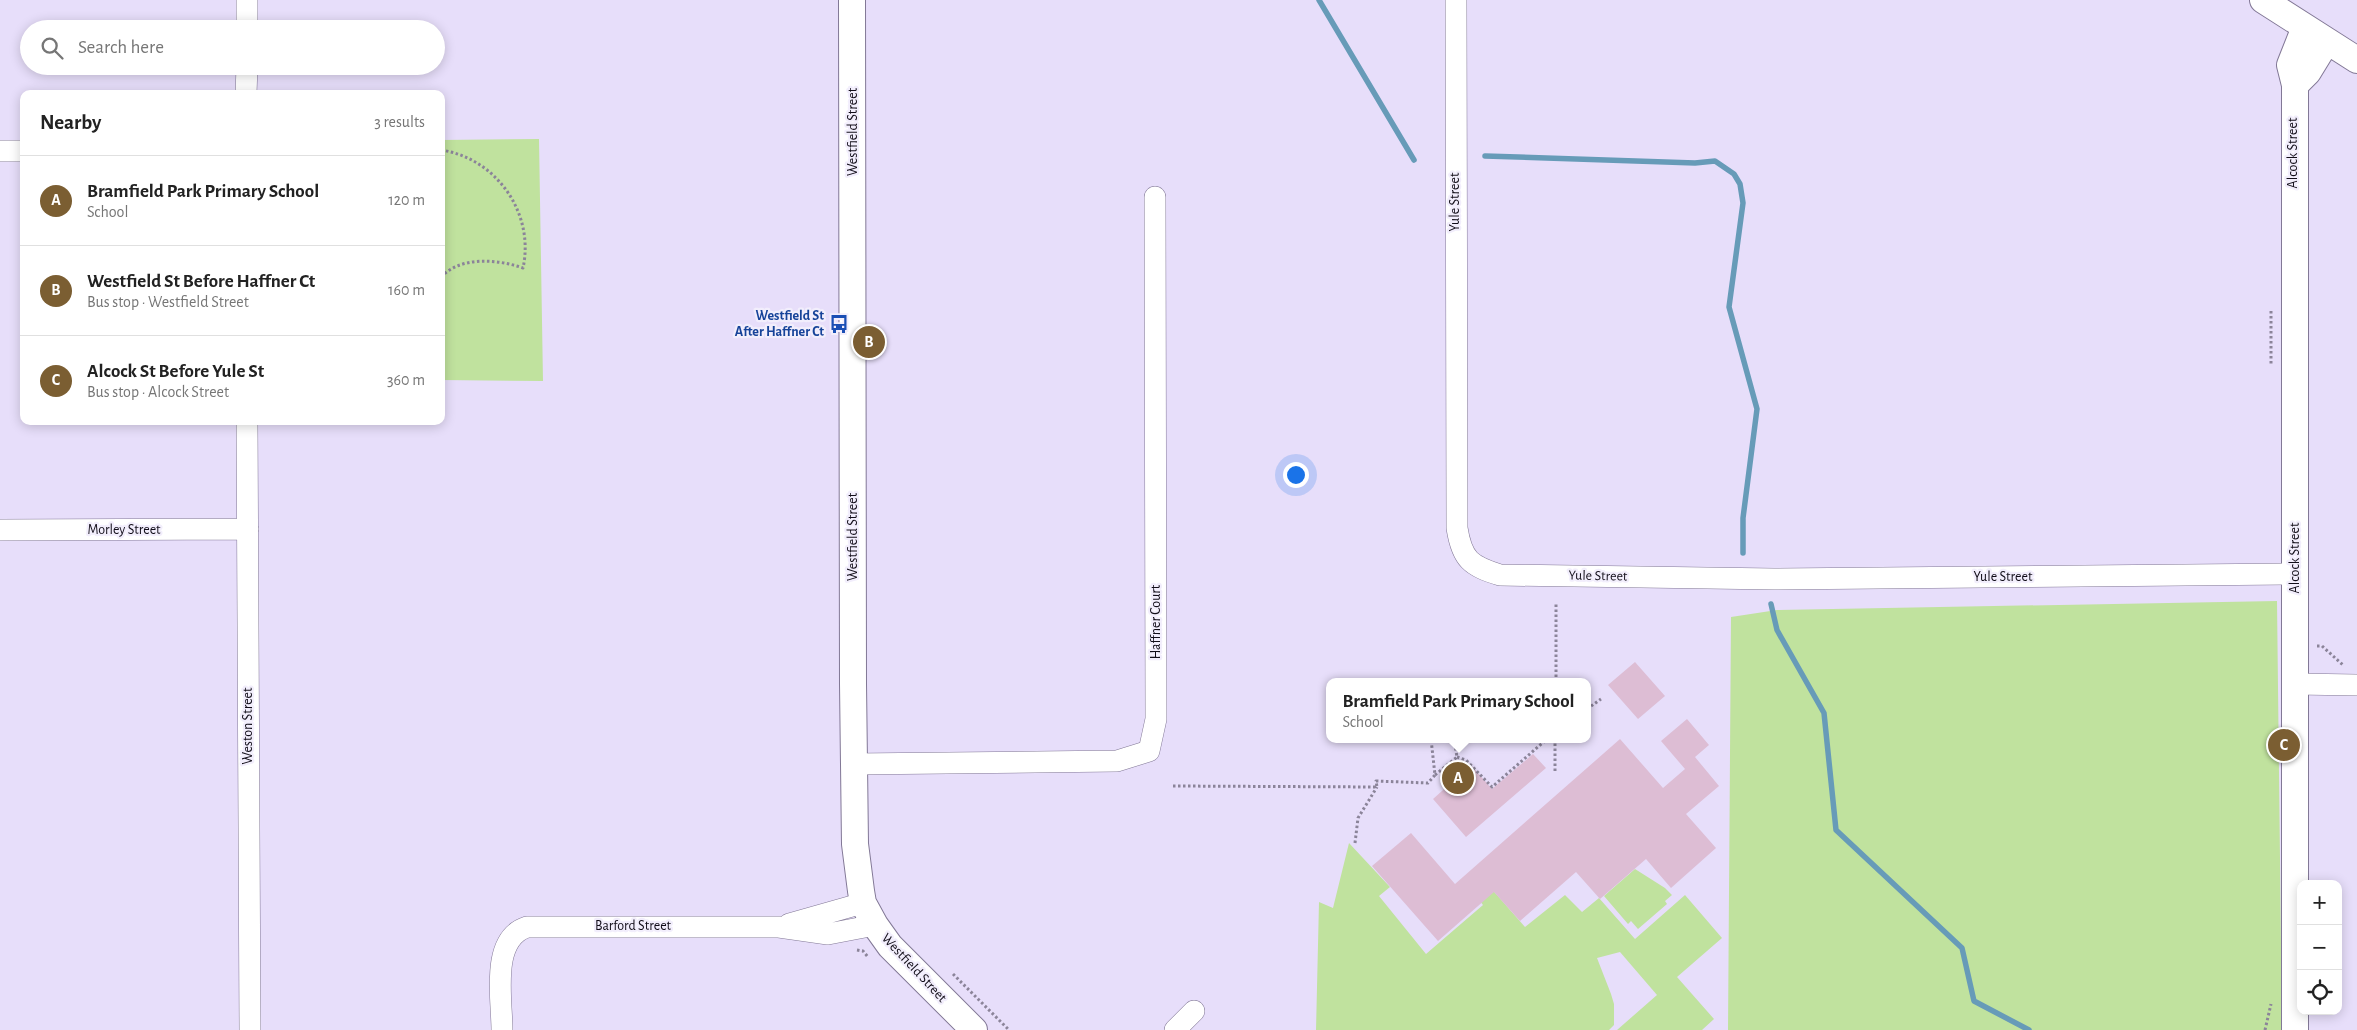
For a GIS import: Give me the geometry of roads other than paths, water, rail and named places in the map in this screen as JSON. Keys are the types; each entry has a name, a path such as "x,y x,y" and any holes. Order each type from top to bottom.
{"main road":[{"name":"Westfield Street","path":"852,0 855,844 869,914 890,946 974,1030"},
{"path":"2263,0 2357,60"},
{"name":"Alcock Street","path":"2295,1030 2294,85 2290,65 2305,27"},
{"path":"2294,85 2308,72 2327,41"}],"street":[{"path":"247,0 247,20"},
{"name":"Yule Street","path":"1456,0 1457,528 1460,550 1476,568 1500,576 1774,579 2294,574"},
{"path":"246,90 247,75"},
{"path":"0,152 20,150"},
{"name":"Haffner Court","path":"854,764 1117,761 1148,751 1156,719 1155,197"},
{"name":"Weston Street","path":"247,425 250,1030"},
{"name":"Morley Street","path":"0,530 248,529"},
{"path":"2296,684 2354,675"},
{"name":"Barford Street","path":"502,1030 502,955 506,943 513,934 522,928 538,925 779,927 828,934 869,914"},
{"path":"1174,1030 1194,1011"}],"waterway":[{"path":"1319,0 1414,160"},
{"path":"1485,156 1695,163 1715,161 1734,174 1740,184 1743,203 1729,307 1757,409 1743,518 1743,553"},
{"path":"1771,604 1777,630 1824,713 1836,830 1962,948 1974,1001 2029,1030"}],"place":[{"name":"Westfield St After Haffner Ct","path":"839,324"},
{"name":"Westfield St Before Haffner Ct","path":"869,342"},
{"name":"Alcock St Before Yule St","path":"2284,745"},
{"name":"Bramfield Park Primary School","path":"1458,778"}]}
